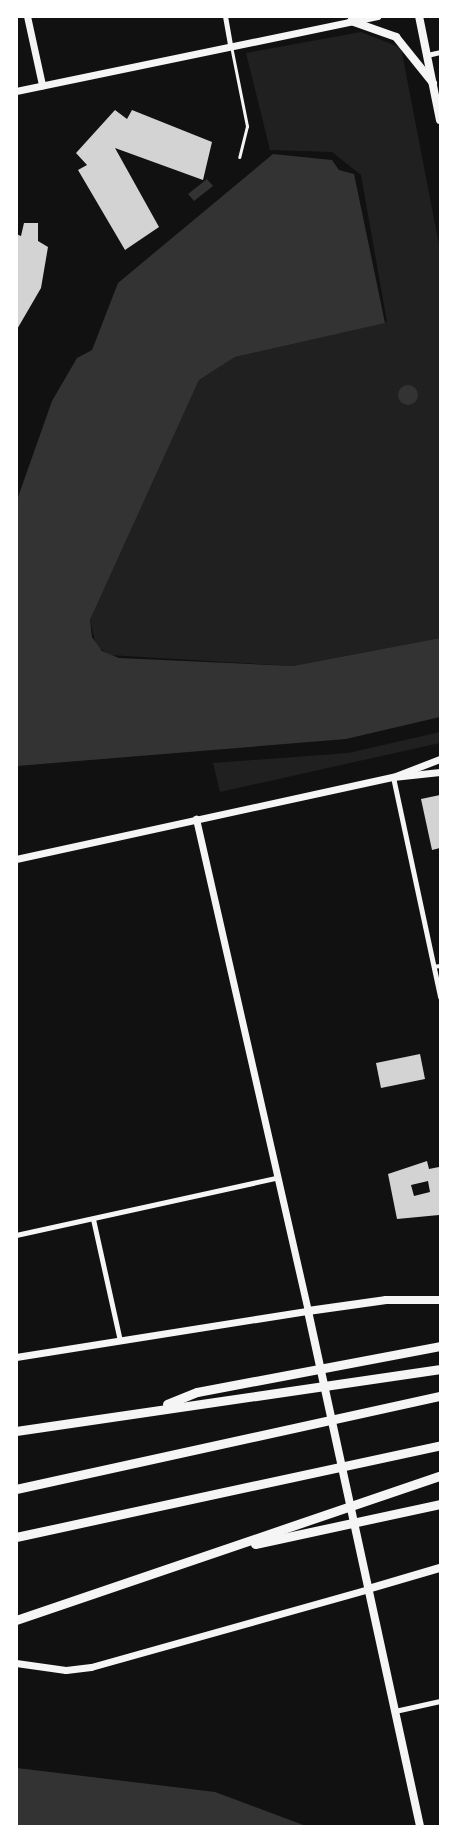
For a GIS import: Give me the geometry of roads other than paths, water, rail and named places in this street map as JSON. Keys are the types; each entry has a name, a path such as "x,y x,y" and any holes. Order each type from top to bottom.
{"highway":[{"path":"154,1409 197,1392 283,1376 354,1359 441,1346"},
{"path":"16,1431 154,1409 287,1393 441,1369"},
{"path":"16,1489 441,1396"},
{"path":"16,1537 441,1445"},
{"path":"16,1618 226,1550 313,1518 441,1476"},
{"path":"226,1550 441,1504"}],"main road":[{"path":"419,16 441,120"},
{"path":"351,21 396,37 433,83"},
{"path":"420,1827 308,1311 386,1300 441,1300"},
{"path":"368,1589 441,1568"}],"street":[{"path":"27,16 42,85"},
{"path":"225,16 230,44"},
{"path":"16,91 230,44 377,16"},
{"path":"427,55 441,52"},
{"path":"393,777 441,759"},
{"path":"16,860 393,777 441,772"},
{"path":"393,777 432,958 437,966 441,997"},
{"path":"16,1357 308,1311 196,819"},
{"path":"16,1235 276,1178"},
{"path":"93,1219 120,1341"},
{"path":"16,1663 66,1670 91,1667 368,1589"},
{"path":"395,1711 441,1701"}],"lane":[{"path":"230,44 247,126 239,157"}]}
